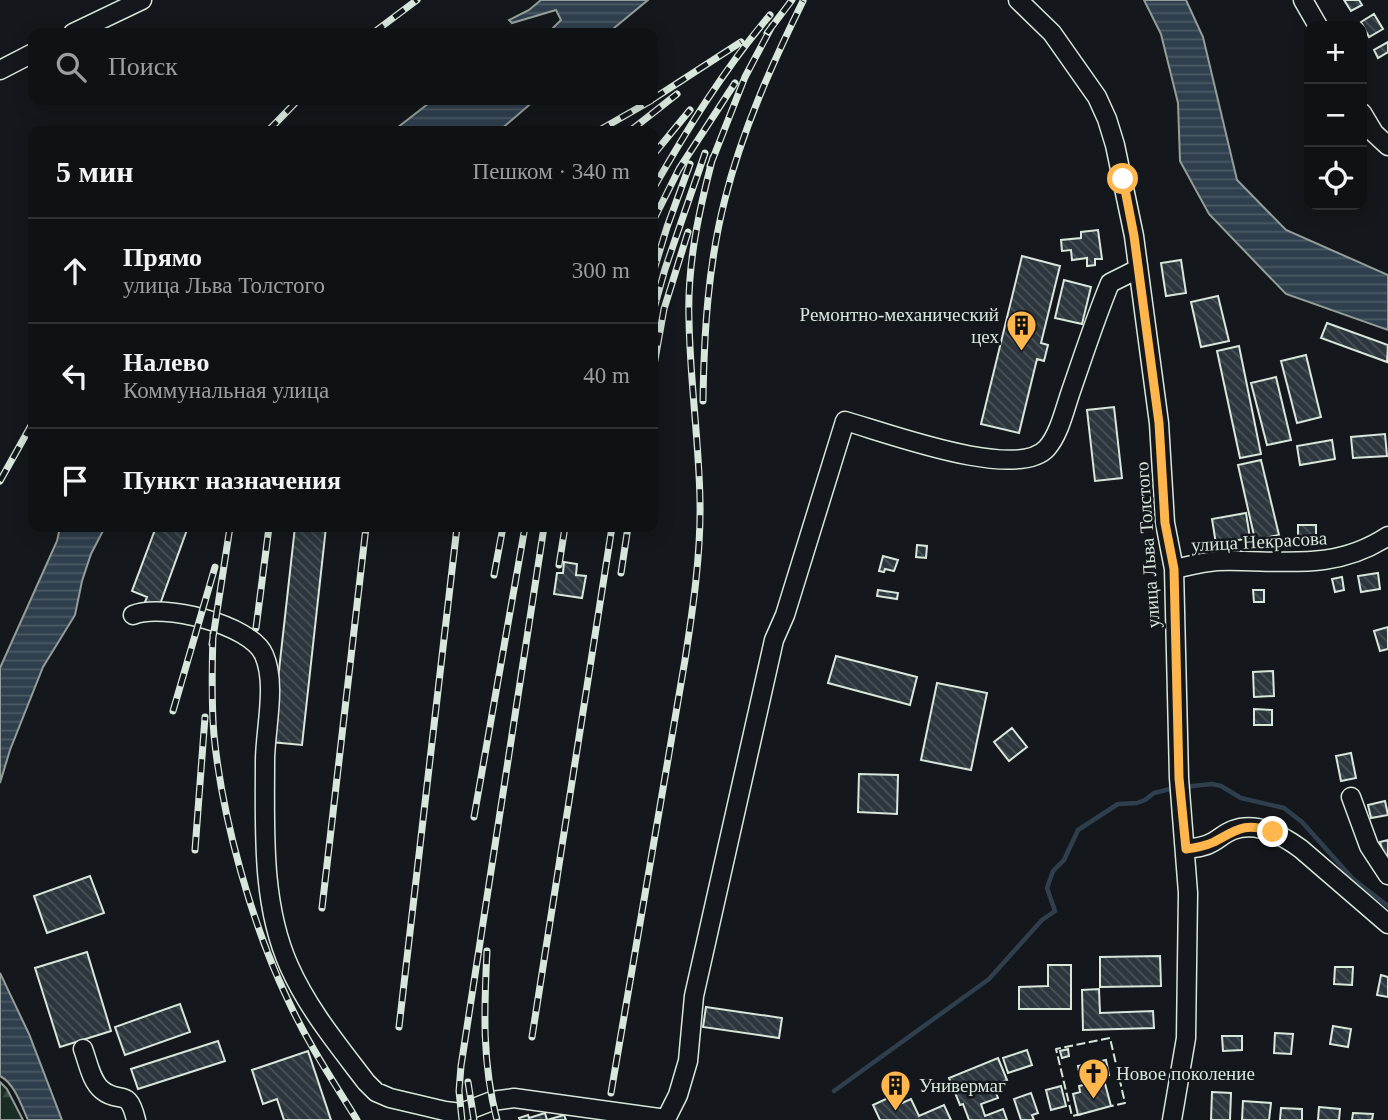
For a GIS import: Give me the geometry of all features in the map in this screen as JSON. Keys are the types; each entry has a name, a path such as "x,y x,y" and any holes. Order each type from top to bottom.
{"street":[{"path":"83,28 142,0"},
{"name":"улица Льва Толстого","path":"1018,0 1052,33 1067,52 1097,97 1107,119 1129,206 1138,269 1159,423 1165,523 1174,569 1179,778 1186,849 1189,950 1186,1038 1172,1120"},
{"path":"1303,0 1315,21"},
{"path":"0,71 28,55"},
{"path":"1367,121 1374,133 1388,146"},
{"path":"134,615 157,611 200,618 240,633 263,652 270,682 265,761 267,857 276,929 289,966 312,1009 376,1092 405,1103 445,1111 461,1112 492,1101 514,1098 666,1119 678,1095 688,1061 694,996 774,640 785,615 845,421 985,459 1008,461 1036,456 1045,450 1060,423 1110,282 1138,269"},
{"name":"улица Некрасова","path":"1174,569 1214,561 1322,562 1387,539"},
{"path":"1351,797 1369,846 1388,875"},
{"path":"1186,849 1214,842 1231,830 1259,827 1287,838 1388,924"},
{"path":"83,1049 95,1082 107,1094 125,1097 131,1102 136,1120"}],"green space":[{"path":"0,1082 7,1089 23,1120 0,1120"}],"water":[{"path":"541,0 648,0 614,28 553,28 561,20 556,10 512,23 509,20 529,10"},
{"path":"1144,0 1186,0 1203,37 1237,180 1286,230 1388,275 1388,330 1286,294 1209,214 1180,161 1178,103 1161,34"},
{"path":"427,105 529,105 505,126 399,126"},
{"path":"59,532 102,532 82,581 75,615 43,667 0,783 0,668"},
{"path":"0,973 29,1034 62,1120 28,1120 14,1089 0,1076"}],"building":[{"path":"1344,0 1359,0 1362,5 1351,11"},
{"path":"1374,14 1383,29 1369,37 1367,21 1363,21"},
{"path":"1388,42 1388,52 1378,58 1374,50"},
{"path":"1098,230 1102,259 1095,259 1095,265 1087,266 1087,258 1072,260 1071,250 1062,251 1061,240 1081,238 1081,232"},
{"name":"Ремонтно-механический цех","path":"1022,256 1060,266 1041,343 1048,345 1044,361 1037,359 1019,433 981,424"},
{"path":"1181,260 1186,293 1166,296 1161,263"},
{"path":"1064,280 1091,287 1082,324 1055,318"},
{"path":"1218,296 1229,341 1201,347 1191,302"},
{"path":"1327,323 1388,345 1387,362 1321,338"},
{"path":"1239,346 1261,454 1240,458 1217,351"},
{"path":"1306,355 1321,417 1297,423 1281,361"},
{"path":"1276,377 1291,440 1267,445 1251,383"},
{"path":"1114,407 1122,478 1095,481 1087,410"},
{"path":"1385,434 1387,456 1353,458 1351,437"},
{"path":"1332,440 1335,459 1300,465 1297,446"},
{"path":"1261,460 1279,535 1255,540 1238,465"},
{"path":"1246,513 1250,538 1216,544 1212,519"},
{"path":"1298,525 1316,525 1316,537 1298,537"},
{"path":"154,532 186,532 159,607 145,602 147,597 132,591"},
{"path":"294,532 325,532 302,745 271,742"},
{"path":"917,545 927,546 926,558 916,557"},
{"path":"883,556 898,560 894,571 879,571"},
{"path":"564,562 577,564 576,575 586,576 582,598 554,594 557,573 563,573"},
{"path":"1378,573 1380,589 1361,592 1358,576"},
{"path":"1342,577 1344,590 1335,592 1332,579"},
{"path":"878,590 898,593 897,599 877,596"},
{"path":"1253,590 1264,590 1264,602 1254,602"},
{"path":"1388,627 1388,649 1380,651 1374,631"},
{"path":"836,656 917,677 910,705 828,683"},
{"path":"1273,671 1274,696 1254,697 1253,672"},
{"path":"937,683 987,693 971,770 921,760"},
{"path":"1254,709 1272,710 1272,725 1254,725"},
{"path":"1012,728 1027,747 1009,761 994,742"},
{"path":"1351,753 1356,778 1341,781 1336,756"},
{"path":"859,774 898,775 897,814 858,812"},
{"path":"1385,801 1388,815 1371,818 1368,805"},
{"path":"1388,840 1388,855 1384,856 1380,842"},
{"path":"90,876 104,913 47,933 34,896"},
{"path":"87,952 111,1031 60,1047 35,968"},
{"path":"1160,956 1161,986 1100,987 1100,957"},
{"path":"1048,965 1071,965 1071,1009 1019,1009 1019,987 1048,986"},
{"path":"1335,967 1353,967 1352,985 1334,984"},
{"path":"1381,975 1388,977 1388,997 1377,995"},
{"path":"1099,989 1100,1013 1153,1011 1154,1028 1083,1030 1082,990"},
{"path":"180,1004 190,1032 125,1055 115,1027"},
{"path":"706,1007 782,1018 779,1038 703,1027"},
{"path":"1333,1026 1351,1029 1348,1047 1330,1044"},
{"path":"1275,1033 1293,1034 1291,1054 1274,1053"},
{"path":"1222,1036 1242,1036 1242,1050 1223,1051"},
{"path":"218,1041 225,1061 138,1089 131,1069"},
{"path":"1068,1049 1069,1056 1062,1058 1060,1051"},
{"path":"1027,1050 1032,1065 1008,1073 1003,1058"},
{"path":"308,1051 331,1120 284,1120 277,1099 263,1104 252,1070"},
{"path":"998,1058 1007,1080 993,1085 998,1098 981,1104 985,1116 1003,1109 1007,1120 969,1120 949,1078"},
{"path":"1106,1060 1109,1075 1081,1081 1078,1066"},
{"path":"1104,1080 1111,1106 1078,1115 1073,1094 1080,1092 1079,1086"},
{"path":"1061,1086 1066,1106 1051,1110 1046,1090"},
{"path":"1212,1092 1231,1093 1230,1120 1211,1120"},
{"path":"1031,1093 1038,1113 1032,1115 1034,1120 1021,1120 1014,1099"},
{"name":"Универмаг","path":"888,1098 893,1107 911,1099 919,1116 944,1105 951,1120 880,1120 873,1105"},
{"path":"1243,1101 1271,1103 1269,1120 1242,1120"},
{"path":"1319,1107 1340,1109 1339,1120 1318,1120"},
{"path":"1281,1108 1302,1109 1302,1120 1280,1120"},
{"path":"545,1113 547,1120 519,1118 528,1115 529,1118"},
{"path":"1353,1113 1373,1114 1372,1120 1352,1120"},
{"path":"564,1115 566,1120 547,1120"}],"waterway":[{"path":"1183,787 1212,784 1221,786 1241,798 1284,808 1302,822 1353,879 1388,906"},
{"path":"834,1091 989,979 1042,920 1055,911 1047,888 1053,871 1064,860 1078,830 1118,804 1137,803 1154,793 1174,788"}],"railway":[{"path":"380,28 417,0"},
{"path":"767,33 792,0"},
{"path":"703,401 708,299 725,199 759,98 803,1"},
{"path":"658,181 707,99 770,15"},
{"path":"710,166 745,77 772,26"},
{"path":"658,96 741,42"},
{"path":"658,211 679,169 735,83"},
{"path":"636,126 677,94"},
{"path":"273,126 293,105"},
{"path":"607,126 643,105"},
{"path":"658,149 690,110"},
{"path":"658,294 705,153"},
{"path":"611,1093 696,581 700,501 689,299 695,238 713,157"},
{"path":"658,257 690,164"},
{"path":"658,343 664,309 688,232"},
{"path":"0,481 28,431"},
{"path":"212,644 229,532"},
{"path":"256,628 268,532"},
{"path":"322,908 365,532"},
{"path":"399,1027 456,532"},
{"path":"494,575 502,532"},
{"path":"474,817 524,532"},
{"path":"462,1120 459,1091 461,1066 543,532"},
{"path":"559,565 564,532"},
{"path":"532,1037 611,532"},
{"path":"621,573 627,532"},
{"path":"173,711 215,567"},
{"path":"213,634 212,697 218,767 231,836 251,905 262,939 295,1016 357,1120"},
{"path":"195,850 205,717"},
{"path":"487,951 486,1057 497,1120"},
{"path":"468,1082 474,1120"}],"fence":[{"path":"1082,1114 1072,1116 1056,1049 1110,1038 1125,1103 1111,1106"}],"place":[{"name":"Ремонтно-механический цех","path":"1022,352"},
{"name":"Новое поколение","path":"1093,1100"},
{"name":"Универмаг","path":"896,1112"}],"route":[{"path":"1123,179 1134,236 1159,423 1165,523 1174,569 1179,778 1186,849 1214,842 1231,830 1244,827 1259,827 1273,832"}]}
